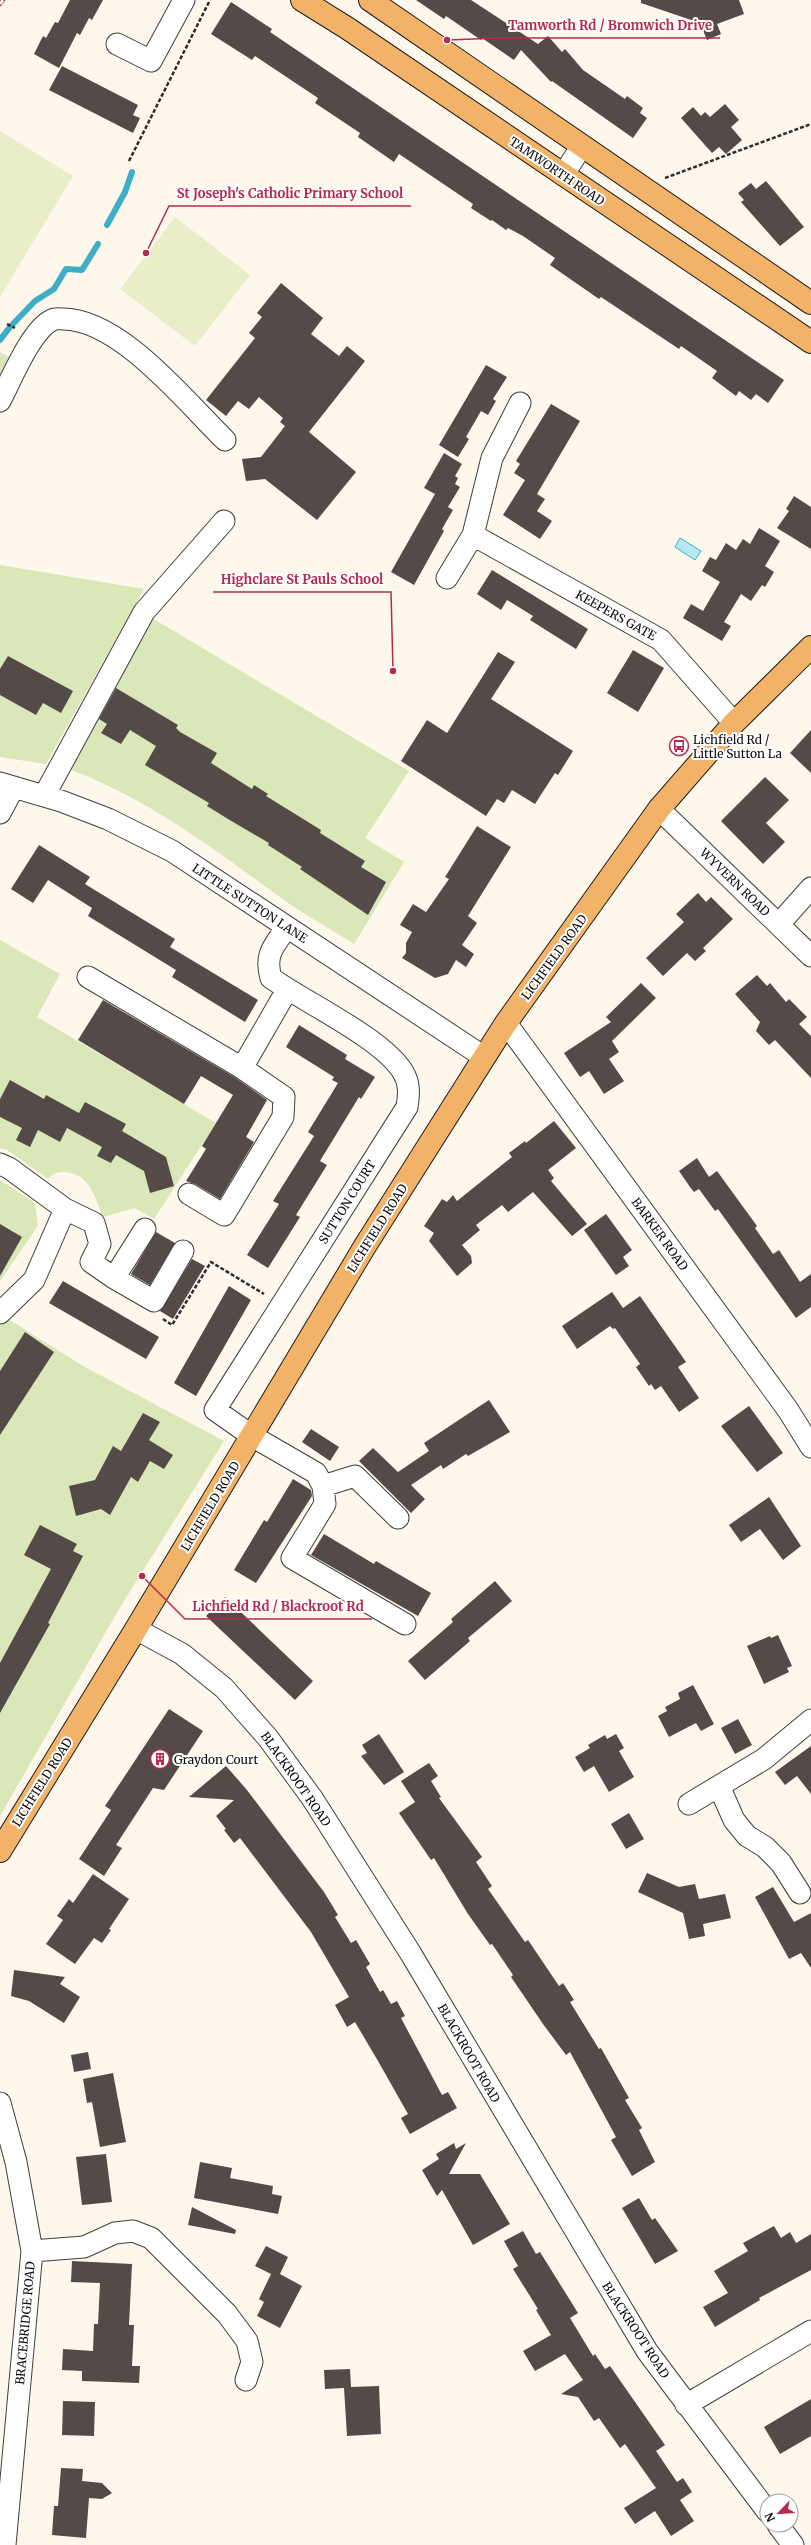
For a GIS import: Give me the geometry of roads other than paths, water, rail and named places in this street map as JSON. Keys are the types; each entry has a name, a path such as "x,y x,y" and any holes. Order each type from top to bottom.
{"main road":[{"name":"TAMWORTH ROAD","path":"302,0 347,28 811,342"},
{"path":"370,0 811,303"},
{"name":"LICHFIELD ROAD","path":"0,1851 136,1629 365,1246 506,1023 659,809 734,723 811,647"}],"street":[{"path":"117,44 151,61 184,0"},
{"path":"563,175 582,146"},
{"path":"0,401 34,337 42,326 53,319 83,321 115,336 140,356 225,440"},
{"path":"447,578 473,535 492,458 520,404"},
{"path":"44,796 144,612 224,521"},
{"name":"KEEPERS GATE","path":"473,535 661,640 734,723"},
{"path":"0,813 7,785"},
{"name":"LITTLE SUTTON LANE","path":"7,785 44,796 108,819 172,851 484,1057"},
{"name":"WYVERN ROAD","path":"659,809 811,956"},
{"path":"779,924 811,888"},
{"name":"SUTTON COURT","path":"252,1436 215,1410 407,1107 409,1091 404,1073 388,1052 287,990 271,978 268,966 269,952 287,927"},
{"path":"88,977 242,1068 284,1097 283,1117 224,1215 189,1194"},
{"path":"242,1068 287,990"},
{"name":"BARKER ROAD","path":"506,1023 788,1410 811,1447"},
{"path":"0,1164 9,1168 65,1209 94,1223 100,1244 91,1262 114,1278 154,1301 183,1251"},
{"path":"0,1313 34,1280 65,1209"},
{"path":"114,1278 145,1228"},
{"path":"252,1436 316,1474 323,1486 325,1504 292,1558 405,1624"},
{"path":"323,1486 355,1476 398,1518"},
{"name":"BLACKROOT ROAD","path":"136,1629 182,1654 224,1688 268,1738 312,1798 415,1961 635,2331 686,2405 759,2501"},
{"path":"689,1804 764,1758 811,1720"},
{"path":"719,1786 738,1825 746,1836 765,1848 781,1863 800,1893"},
{"name":"BRACEBRIDGE ROAD","path":"0,2103 16,2162 32,2251 5,2545"},
{"path":"32,2251 84,2247 115,2232 133,2231 151,2238 227,2314 247,2341 252,2362 246,2380"},
{"path":"686,2405 811,2331"},
{"path":"784,2533 793,2545"}],"water":[{"path":"680,538 701,551 695,560 675,547"}],"waterway":[{"path":"107,225 125,192 132,172"},
{"path":"0,340 10,327 35,301 54,289 66,269 82,270 98,244"}],"railway":[{"path":"0,4 3,0"}],"place":[{"name":"Tamworth Rd / Bromwich Drive","path":"447,40"},
{"name":"St Joseph's Catholic Primary School","path":"146,253"},
{"name":"Highclare St Pauls School","path":"393,671"},
{"name":"Lichfield Rd / Little Sutton La","path":"679,746"},
{"name":"Lichfield Rd / Blackroot Rd","path":"142,1576"},
{"name":"Graydon Court","path":"160,1759"}]}
